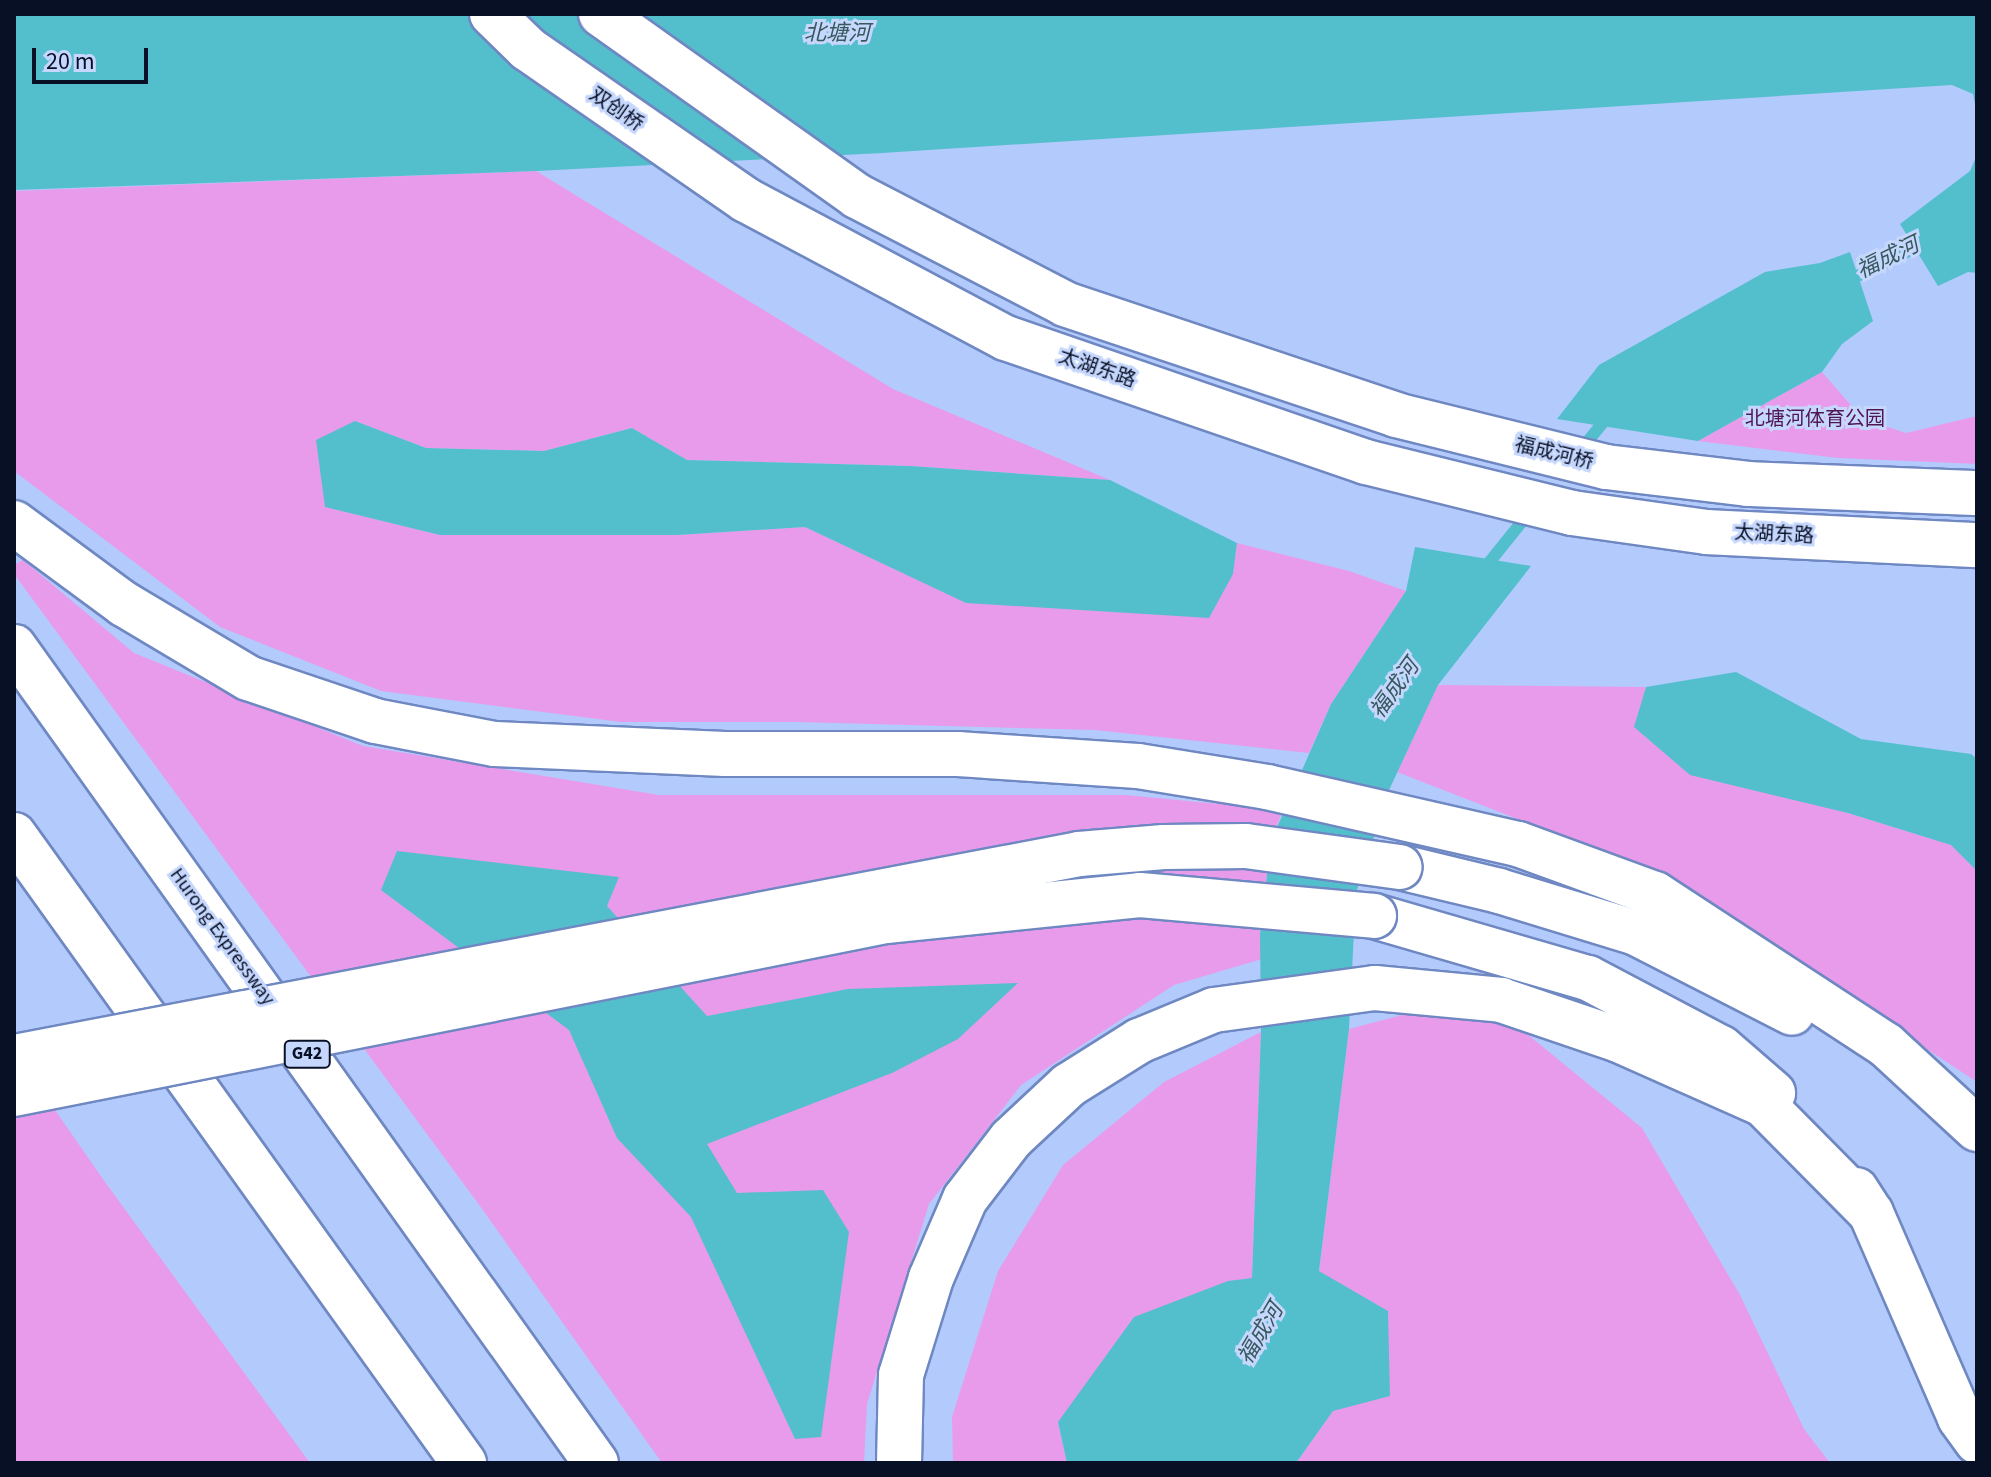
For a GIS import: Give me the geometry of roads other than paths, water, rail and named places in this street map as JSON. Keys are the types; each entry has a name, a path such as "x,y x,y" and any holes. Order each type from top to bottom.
{"main road":[{"name":"双创桥","path":"492,14 528,49 746,200"},
{"name":"福成河桥","path":"601,14 857,196 1065,304 1396,415 1606,467 1748,484 1977,493"},
{"name":"太湖东路","path":"746,200 1006,338 1366,462 1469,485 1572,513 1707,532 1977,545"},
{"path":"14,523 124,604 248,678 375,721 495,744 725,754 958,754 1138,766 1267,787 1518,844 1655,894 1886,1045 1977,1129"},
{"name":"Hurong Expressway","path":"14,647 596,1463"},
{"path":"14,835 464,1463"},
{"path":"14,1057 1079,854 1164,847 1246,846 1400,867 1499,891 1636,933 1820,1027 1977,1143"},
{"path":"14,865 97,950"},
{"path":"14,1094 886,921 1140,895 1374,916 1588,978 1721,1048 1821,1135 1871,1213 1960,1418 1977,1441"},
{"path":"899,1463 901,1375 931,1278 965,1199 1011,1139 1069,1085 1139,1041 1214,1010 1375,988 1501,1000 1619,1040 1763,1104 1871,1213"}],"water":[{"name":"北塘河","path":"14,14 1977,14 1977,114 1973,94 1952,85 882,153 536,171 14,190"},
{"path":"1977,155 1977,273 1968,272 1938,286 1900,224 1970,171"},
{"path":"1850,252 1873,321 1842,344 1822,372 1698,441 1557,419 1599,365 1765,272 1820,263"},
{"path":"355,421 426,448 544,451 632,428 687,460 910,466 1110,480 1237,543 1233,574 1209,618 966,603 805,527 677,535 440,535 325,507 316,440"},
{"path":"1415,547 1531,566 1438,685 1390,788 1356,893 1349,1029 1319,1271 1388,1311 1390,1396 1333,1411 1296,1463 1067,1463 1058,1422 1134,1317 1228,1281 1252,1278 1261,1032 1260,934 1271,841 1331,704 1406,591"},
{"path":"1736,672 1861,739 1971,754 1977,759 1977,871 1951,845 1848,813 1690,775 1634,727 1646,687"},
{"path":"397,851 619,877 607,906 707,1016 848,989 1018,983 958,1039 892,1073 707,1144 737,1193 823,1190 849,1232 821,1437 795,1439 691,1217 617,1138 569,1030 381,890"}],"waterway":[{"name":"福成河","path":"1843,283 1927,242"},
{"name":"福成河","path":"1579,452 1610,414"},
{"name":"福成河","path":"1483,570 1529,513"}],"park label":[{"name":"北塘河体育公园","path":"1815,419"}]}
